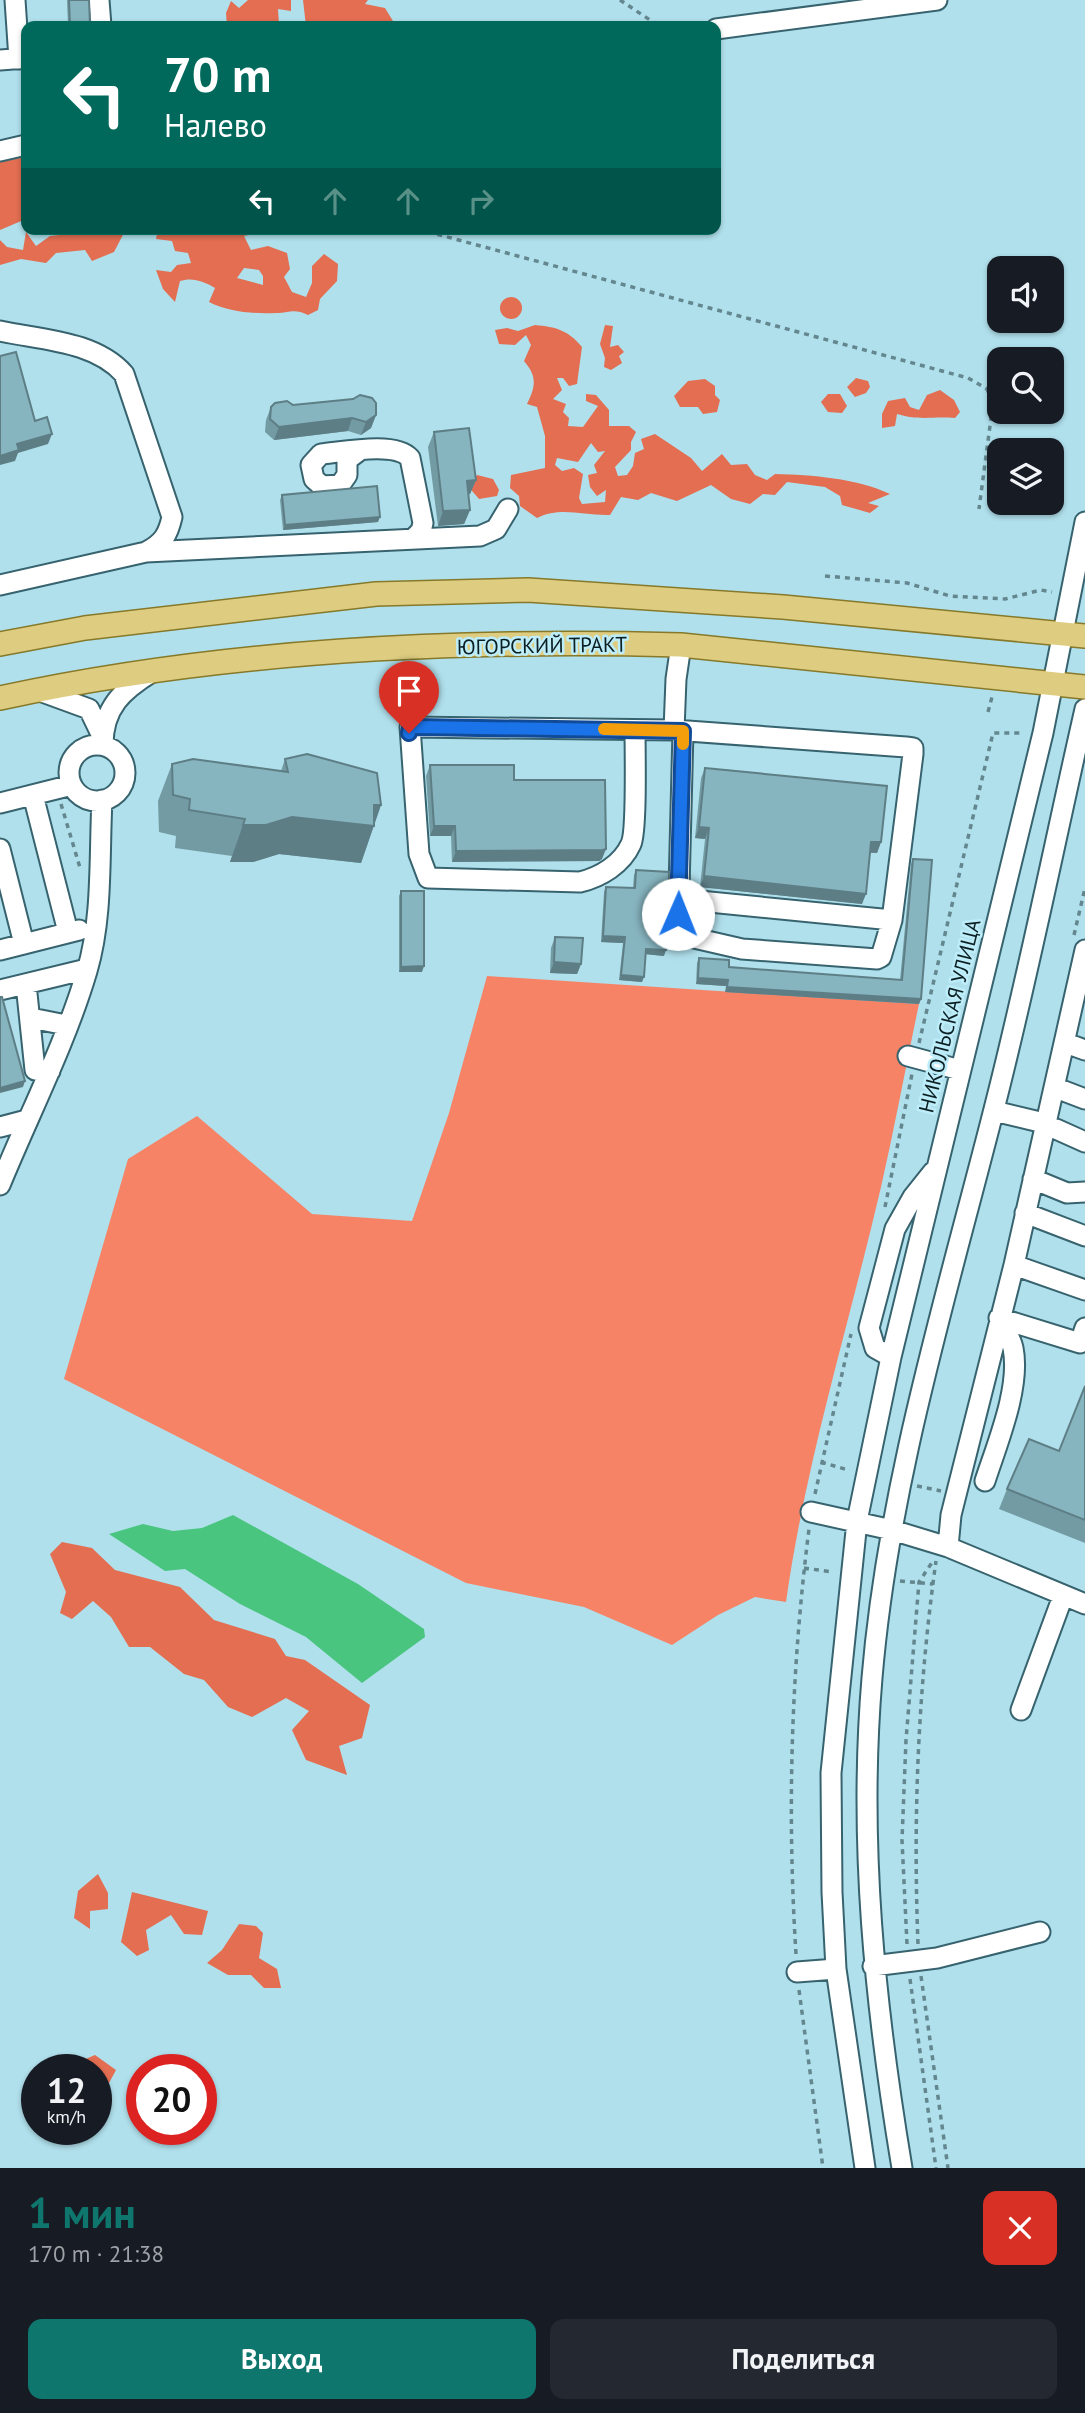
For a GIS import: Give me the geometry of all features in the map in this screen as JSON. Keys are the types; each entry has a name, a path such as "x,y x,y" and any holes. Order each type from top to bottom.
{"main road":[{"path":"0,644 85,628 376,594 528,590 783,607 1085,636"},
{"name":"ЮГОРСКИЙ ТРАКТ","path":"0,698 153,671 257,658 374,649 681,645 1085,687"}],"street":[{"path":"15,0 15,59"},
{"path":"99,0 101,21"},
{"path":"721,28 937,0"},
{"path":"0,151 21,146"},
{"path":"0,331 92,351 111,359 124,374 173,517 168,534 159,545 146,552"},
{"path":"359,451 394,448 404,451 410,458 423,523 421,531 413,539"},
{"path":"0,585 146,552 490,533 496,529 508,509"},
{"name":"НИКОЛЬСКАЯ УЛИЦА","path":"865,2168 836,1969 831,1773 858,1521 891,1357 1043,733 1085,522"},
{"path":"635,730 633,842 622,859 613,866 592,879 580,882 428,878 419,854 410,727 678,730 913,748 892,920 884,953 877,959 742,949 681,935 678,928 678,730 676,680 681,645"},
{"path":"103,741 111,705 118,696 153,671"},
{"path":"36,690 89,709 103,741 122,760 125,776 117,792 102,800 85,798 72,785 70,769 78,753 103,741"},
{"path":"902,2168 873,1966 868,1892 867,1771 872,1680 892,1530 928,1367 1036,943 1085,709"},
{"path":"0,803 72,785"},
{"path":"33,794 68,932"},
{"path":"0,1184 50,1071 87,969 94,926 102,800"},
{"path":"0,849 24,944"},
{"path":"679,899 892,920"},
{"path":"0,950 94,926"},
{"path":"942,1551 1033,1180 1050,1126 1079,1002 1084,956"},
{"path":"0,990 87,969"},
{"path":"26,984 35,1070 50,1071"},
{"path":"31,1018 66,1025"},
{"path":"908,1056 960,1070"},
{"path":"1064,1091 1085,1099"},
{"path":"994,1111 1050,1126 1085,1142"},
{"path":"0,1127 27,1120"},
{"path":"891,1357 875,1348 869,1328 895,1228 913,1197 936,1169"},
{"path":"1033,1180 1067,1193 1085,1192"},
{"path":"1025,1213 1085,1236"},
{"path":"1014,1265 1085,1290"},
{"path":"999,1318 1080,1343 1085,1328"},
{"path":"985,1481 1007,1412 1013,1376 1013,1348 999,1318"},
{"path":"811,1512 892,1530 1085,1604"},
{"path":"1021,1710 1063,1596"},
{"path":"873,1966 988,1948 1040,1932"},
{"path":"797,1972 836,1969"}],"path":[{"path":"620,0 652,21"},
{"path":"440,235 968,379 987,389 993,403 979,509"},
{"path":"825,576 907,583 950,596 1005,599 1041,590 1070,594"},
{"path":"936,2168 918,2057 908,1962 902,1840 906,1740 919,1582 942,1551"}],"shaded area":[{"path":"248,0 291,0 291,11 278,9 279,21 227,21 226,13 231,1 239,8"},
{"path":"303,0 368,0 365,4 385,8 393,21 305,21"},
{"path":"21,158 21,221 0,230 0,162"},
{"path":"26,235 36,246 50,236 123,235 114,252 92,261 85,250 56,253 46,263 21,259 0,265 0,240 7,247 23,250"},
{"path":"157,235 249,235 244,236 251,250 268,246 287,253 290,269 284,277 292,292 306,297 312,283 312,266 324,254 338,264 337,281 320,299 318,310 308,315 295,311 259,313 224,308 209,302 215,288 193,280 180,281 175,302 163,289 156,270 171,272 177,265 191,263 188,253 175,251 172,241 156,239","holes":["244,268 259,270 263,276 263,285 237,278"]},
{"path":"511,297 521,304 522,308 515,318 511,319 501,312 500,308 507,298"},
{"path":"535,325 555,328 567,333 582,347 577,384 569,386 563,378 557,378 562,390 553,399 566,404 563,412 569,418 568,426 583,427 598,406 586,401 586,394 596,395 609,410 609,426 629,426 636,432 631,442 631,450 615,467 618,476 627,475 633,466 635,453 644,449 641,439 655,434 691,458 702,471 722,454 731,465 747,464 755,475 767,480 775,474 819,477 863,484 890,494 868,503 879,506 870,513 842,505 840,496 825,487 787,482 775,495 763,494 750,504 731,499 711,485 677,501 651,493 638,500 621,497 610,515 564,512 537,518 520,506 519,496 510,488 511,475 545,468 545,436 537,407 527,404 534,381 524,361 531,345 526,335 515,345 499,344 495,330 507,328 518,331","holes":["591,443 598,452 605,451 594,465 597,473 588,475 590,487 597,496 606,490 605,502 582,504 579,498 583,474 574,468 562,471 555,465 557,458 578,462"]},
{"path":"605,325 613,326 610,347 618,345 624,352 619,356 622,363 611,370 604,367 605,358 600,344"},
{"path":"856,378 868,381 870,387 866,393 855,397 847,387"},
{"path":"705,379 715,386 715,395 720,400 717,412 703,414 698,407 680,407 674,396 688,381"},
{"path":"940,390 954,400 960,412 955,418 920,418 897,414 895,426 882,428 882,414 888,401 905,398 910,407 919,410 927,395"},
{"path":"828,394 840,394 847,406 842,413 828,412 821,402"},
{"path":"477,475 493,479 499,490 497,496 479,499 467,485"},
{"path":"487,976 919,1004 869,1239 805,1497 786,1602 755,1597 718,1615 672,1645 584,1607 466,1583 64,1379 128,1159 197,1116 312,1214 412,1221 449,1113"},
{"path":"233,1515 358,1584 424,1629 425,1637 362,1683 306,1637 240,1604 185,1569 165,1571 109,1534 143,1524 173,1531 202,1528"},
{"path":"62,1542 92,1548 115,1570 180,1587 214,1620 275,1639 286,1656 305,1660 370,1705 362,1738 339,1746 347,1775 306,1760 292,1730 309,1711 286,1698 252,1717 228,1707 204,1680 184,1674 150,1647 129,1647 111,1617 93,1601 72,1619 60,1613 66,1592 50,1554"},
{"path":"98,1874 108,1893 108,1909 90,1911 90,1929 74,1918 78,1891"},
{"path":"132,1892 208,1911 202,1935 184,1934 171,1915 146,1930 149,1950 137,1956 121,1942"},
{"path":"239,1924 256,1926 263,1933 259,1958 277,1969 281,1988 264,1988 251,1975 228,1975 207,1963 222,1950"}],"building":[{"path":"69,0 89,0 90,21 70,21"},
{"path":"16,352 35,421 47,417 52,434 17,444 19,450 0,456 0,356"},
{"path":"360,395 372,398 376,403 376,415 366,422 352,418 279,427 270,419 271,407 275,403 287,401 293,405 353,399"},
{"path":"469,428 476,480 467,481 470,510 443,511 434,432"},
{"path":"377,486 380,517 285,525 282,495"},
{"path":"307,754 377,773 381,805 374,805 374,826 292,817 266,825 243,825 245,819 189,810 190,799 173,795 172,764 193,759 288,772 285,759"},
{"path":"430,765 514,765 514,780 605,780 606,849 456,851 455,826 434,826"},
{"path":"705,768 887,786 881,842 871,842 866,894 704,876 709,828 699,827"},
{"path":"913,859 932,860 921,999 727,987 728,980 698,978 699,958 729,960 729,967 902,980"},
{"path":"636,870 669,872 666,950 646,949 644,977 621,975 625,937 603,936 606,887 635,888"},
{"path":"401,891 424,891 424,966 401,967"},
{"path":"555,937 583,938 581,964 554,962"},
{"path":"0,997 25,1081 0,1088"},
{"path":"1085,1386 1085,1520 1007,1489 1029,1439 1059,1451"}],"slow traffic":[{"path":"604,729 683,731 683,744"}],"route":[{"path":"409,733 410,727 683,731 678,914"}]}
